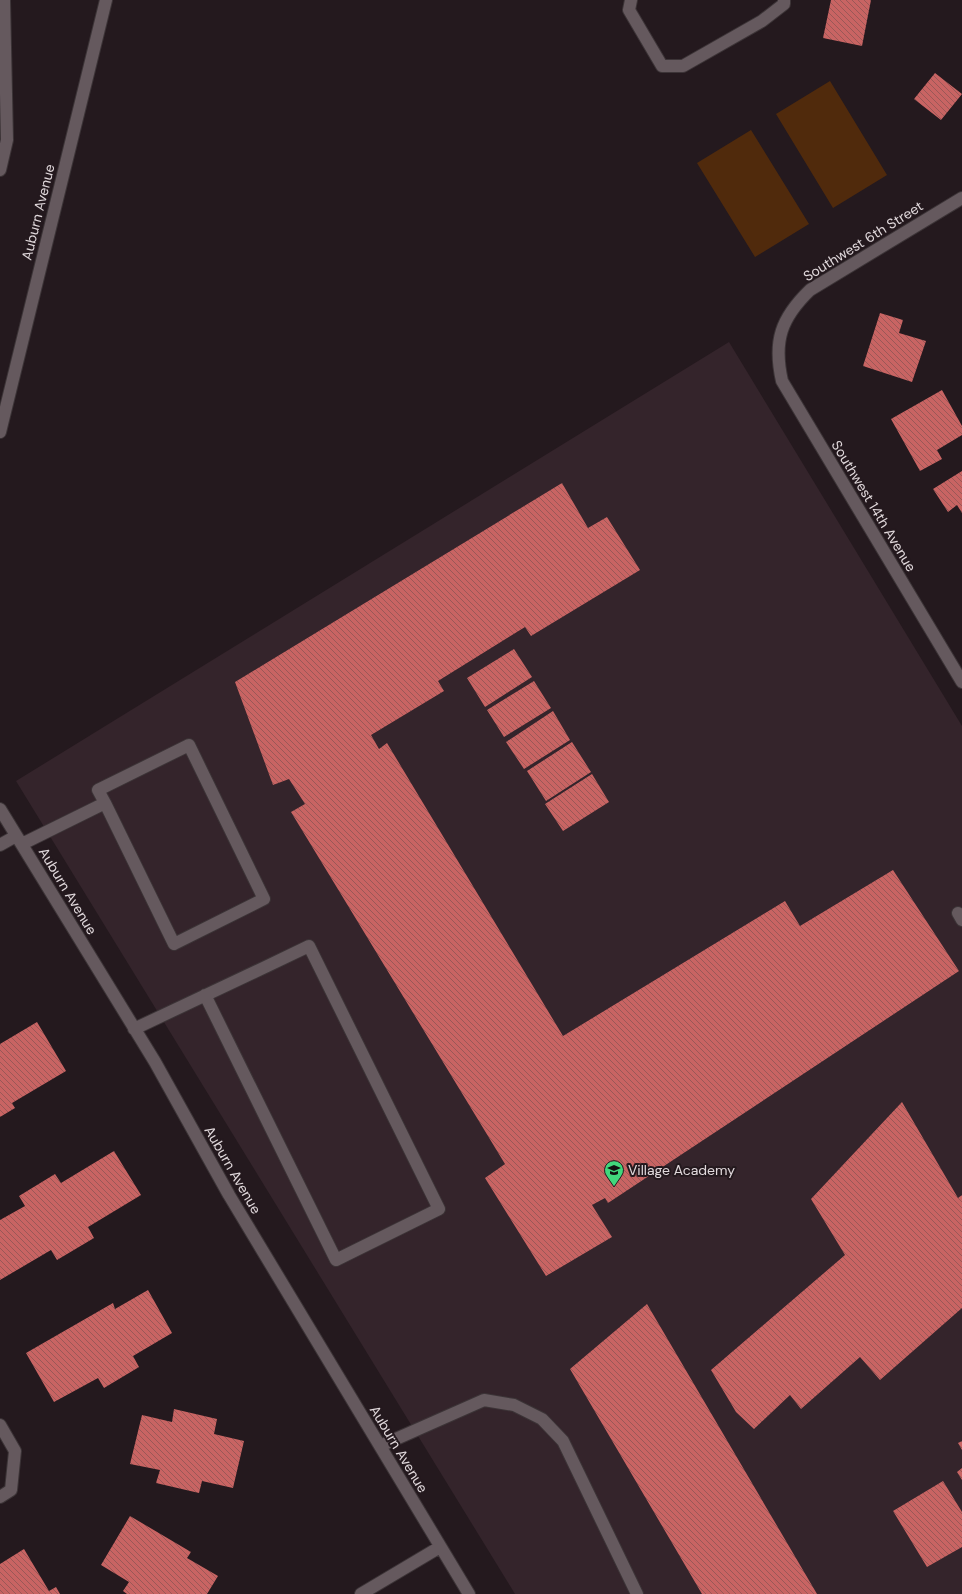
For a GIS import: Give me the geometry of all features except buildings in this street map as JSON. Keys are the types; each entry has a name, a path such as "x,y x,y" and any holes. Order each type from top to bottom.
{"street":[{"path":"0,170 7,140 4,0"},
{"name":"Auburn Avenue","path":"0,432 106,0"},
{"path":"632,0 629,10 662,66 683,66 762,21 784,4 784,0"},
{"name":"Southwest 6th Street","path":"779,340 785,321 796,304 810,290 962,198"},
{"name":"Southwest 14th Avenue","path":"779,340 778,361 782,381 962,682"},
{"path":"189,745 264,899 174,944 105,803 98,790 189,745"},
{"path":"0,845 19,840 105,803"},
{"name":"Auburn Avenue","path":"0,809 134,1029 229,1195 469,1594"},
{"path":"134,1029 205,995 309,946 439,1209 336,1260 205,995"},
{"path":"380,1446 484,1400 514,1405 542,1419 563,1441 637,1594"},
{"path":"0,1425 16,1451 12,1490 0,1497"},
{"path":"361,1594 440,1547"}],"shaded area":[{"path":"830,81 887,175 833,208 776,114"},
{"path":"751,130 809,224 755,257 697,163"},
{"name":"Village Academy","path":"729,342 962,726 962,1594 515,1594 16,781"}],"place":[{"name":"Village Academy","path":"614,1187"}]}
